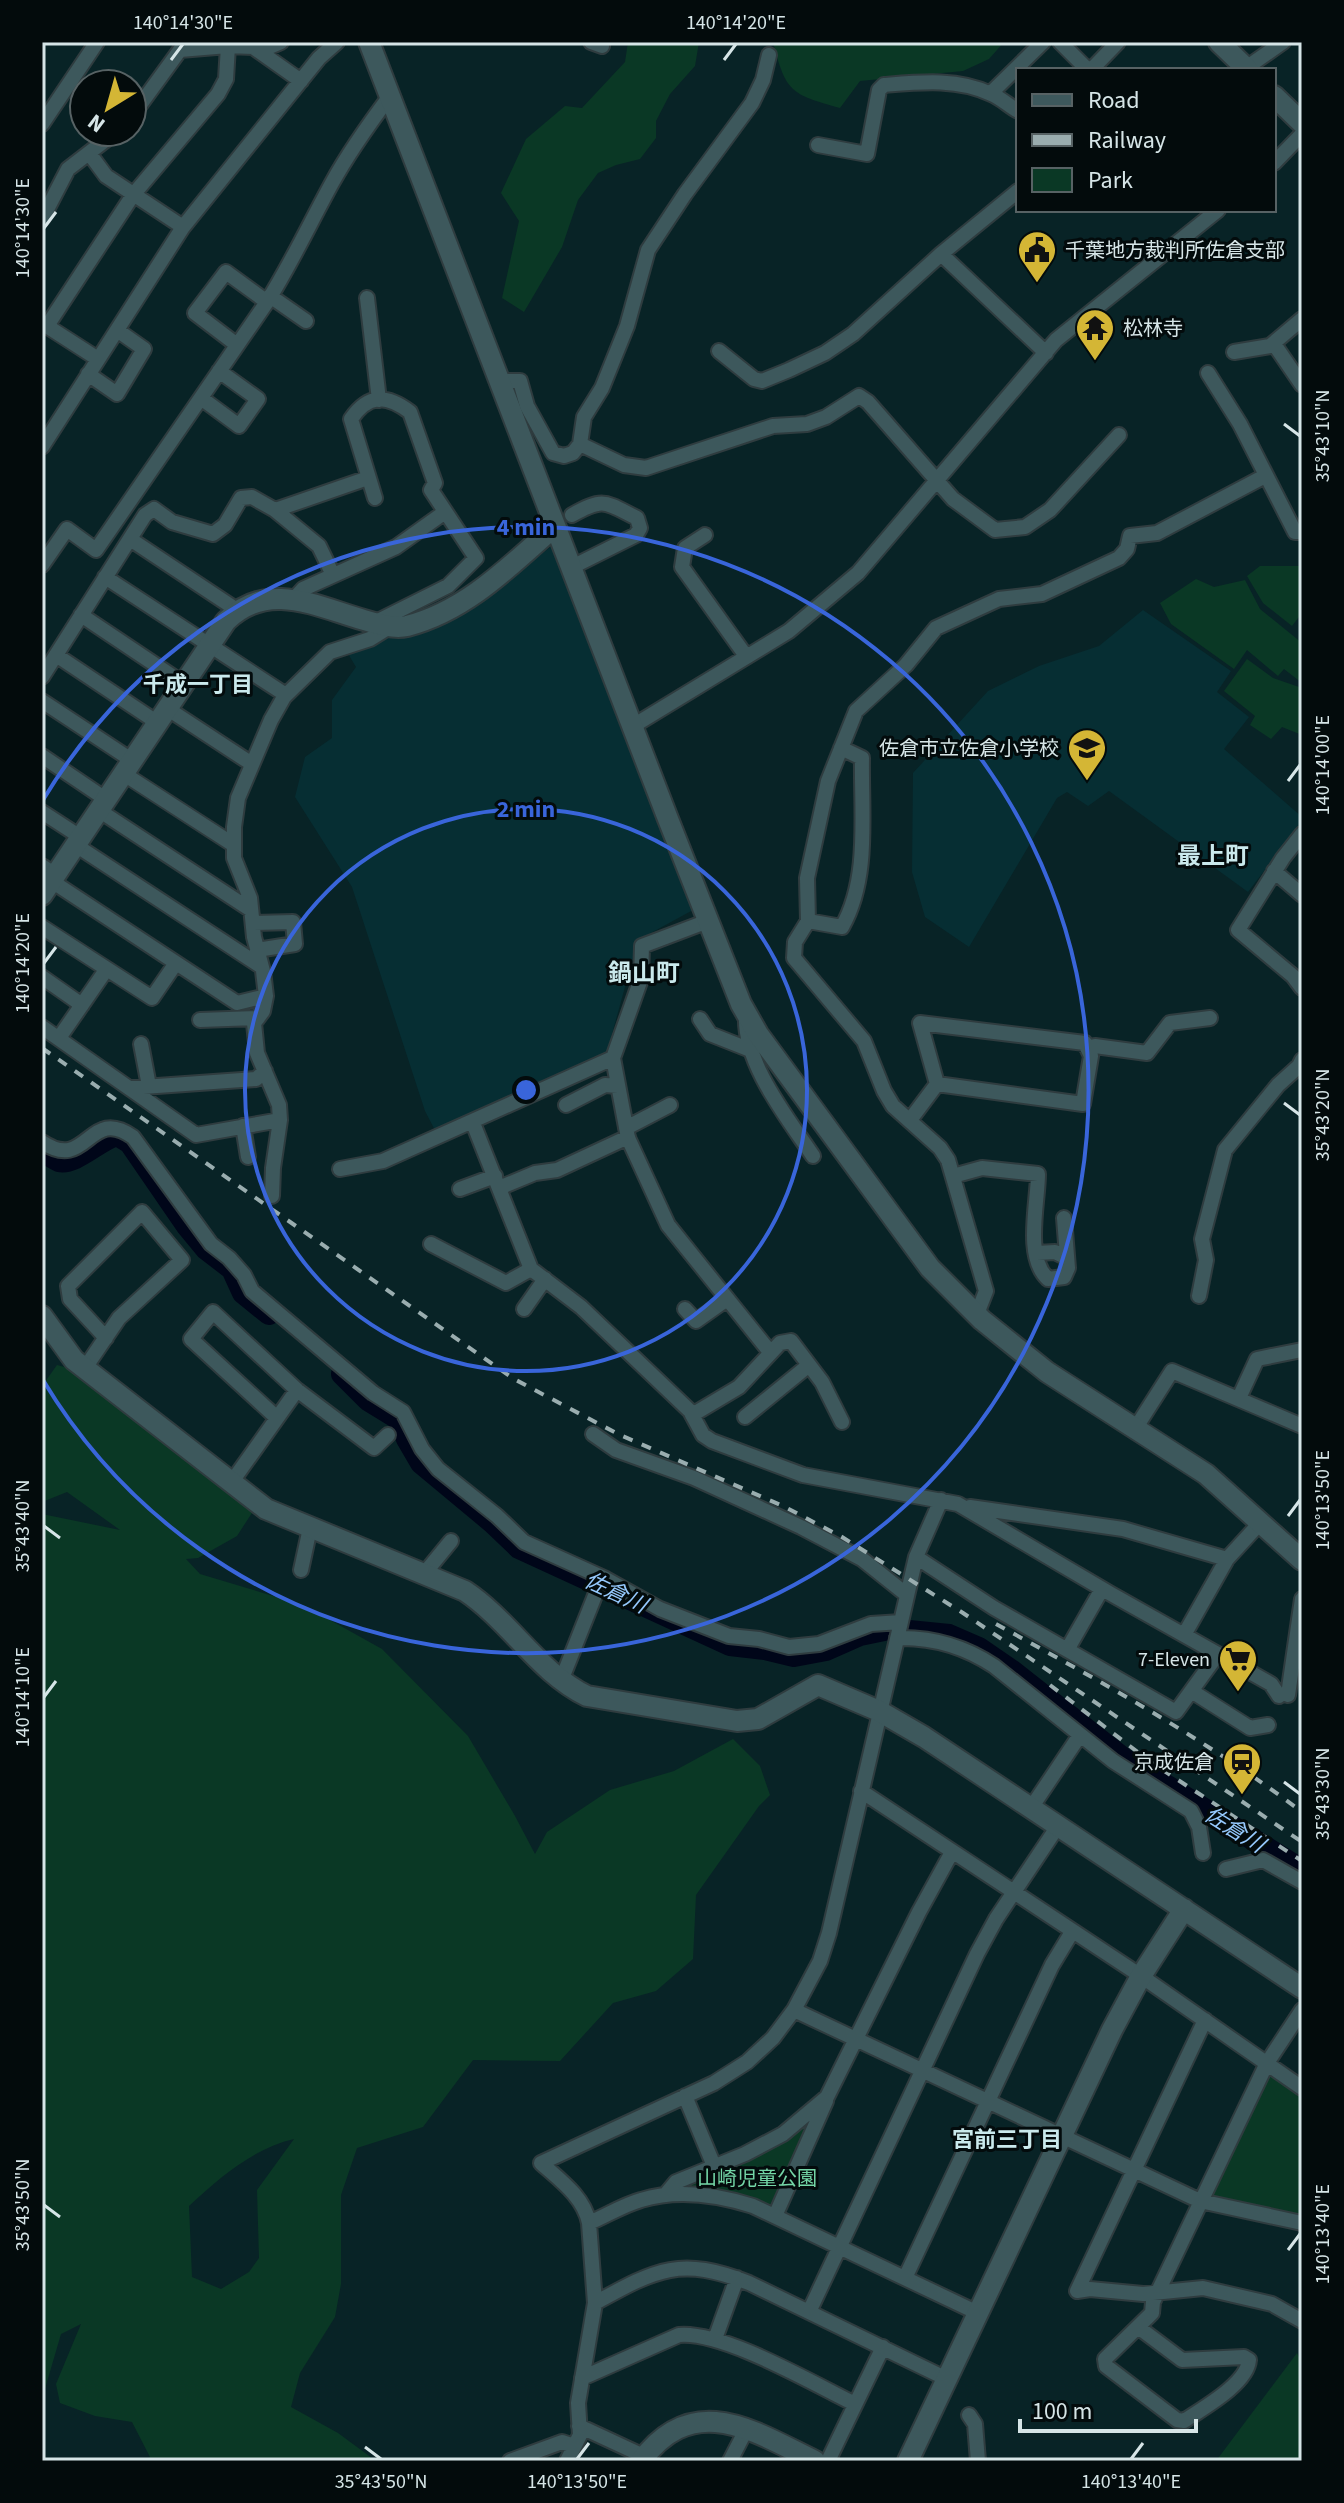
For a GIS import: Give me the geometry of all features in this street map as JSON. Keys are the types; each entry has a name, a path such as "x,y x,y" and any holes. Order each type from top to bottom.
{"street":[{"path":"42,124 97,42"},
{"path":"260,51 281,42"},
{"path":"42,447 183,227 319,58 337,42"},
{"path":"369,42 708,921 746,1013 758,1034 930,1268 977,1314 1047,1372 1206,1474 1302,1560"},
{"path":"1016,68 1043,42"},
{"path":"1060,42 1087,68"},
{"path":"1091,68 1118,42"},
{"path":"1219,42 1246,68"},
{"path":"1248,68 1283,42"},
{"path":"148,92 178,46 242,46 260,51 301,81"},
{"path":"98,359 44,325 133,195 218,94 226,79 228,46"},
{"path":"499,381 520,381 527,406 553,453 564,456 573,453 580,444 584,417 602,388 627,326 648,250 752,103 763,80 769,55"},
{"path":"991,93 1016,68"},
{"path":"818,145 867,154 879,90 884,85 935,81 964,85 991,93 1016,110"},
{"path":"42,565 67,529 96,550 268,299 332,183 390,96"},
{"path":"1276,98 1302,123"},
{"path":"1276,161 1302,134"},
{"path":"42,219 63,175 95,148"},
{"path":"89,153 106,176 183,227"},
{"path":"42,196 55,173 63,175"},
{"path":"719,351 754,379 762,381 825,353 853,334 941,254 1016,193"},
{"path":"633,726 789,631 858,573 1046,353 1074,325 1216,212"},
{"path":"941,254 1046,353"},
{"path":"237,345 195,313 226,272 306,321"},
{"path":"367,298 379,400"},
{"path":"1234,352 1274,344 1302,319"},
{"path":"88,374 117,394 144,349 117,330"},
{"path":"1274,344 1302,385"},
{"path":"201,398 239,426 258,399 219,371"},
{"path":"1208,373 1240,424 1295,532 1302,532"},
{"path":"580,444 624,465 646,468 773,426 807,424 826,417 859,396 868,402 953,499 995,530 1025,527 1050,510 1119,435"},
{"path":"375,498 351,419 361,404 379,400 401,405 410,412 435,483 431,490 476,558 448,586 380,624"},
{"path":"977,1314 986,1291 948,1160 940,1148 893,1106 864,1041 794,958 795,942 808,921 807,878 828,781 856,711 906,665 936,628 999,599 1042,594 1119,558 1127,549 1130,536 1157,533 1265,476"},
{"path":"275,510 368,478"},
{"path":"42,677 145,515 154,509 172,522 213,534 225,525 241,498 252,497 275,510 319,546 333,575"},
{"path":"570,568 636,535 640,528 637,518 606,502 590,505 572,515"},
{"path":"293,600 303,589 396,547 445,512"},
{"path":"266,996 237,1003 48,880 79,842 226,621 237,610 254,601 272,598 293,600 380,624 407,626 466,601 554,527"},
{"path":"705,535 685,548 682,567 746,656"},
{"path":"130,539 237,610"},
{"path":"105,577 286,695"},
{"path":"81,615 184,684"},
{"path":"272,1196 279,1105 257,1053 254,1023 263,1011 266,996 250,898 234,858 238,798 271,720 286,695 330,652 370,639 386,629 380,624"},
{"path":"56,655 252,764"},
{"path":"42,701 234,845"},
{"path":"808,921 842,927 853,909 860,873 862,758 841,748"},
{"path":"42,756 252,917 293,922 295,944 257,950"},
{"path":"42,812 79,842 262,967"},
{"path":"1300,980 1238,930 1274,871 1302,834"},
{"path":"1274,871 1302,895"},
{"path":"708,921 642,946 641,979 613,1058 627,1132 668,1225 770,1352"},
{"path":"42,927 152,998 176,963"},
{"path":"59,1038 106,970"},
{"path":"42,977 82,1005"},
{"path":"746,1013 745,1032 770,1093 813,1156"},
{"path":"200,1020 258,1018"},
{"path":"1087,1048 1095,1046 1147,1053 1170,1023 1210,1018"},
{"path":"700,1019 710,1034 753,1051"},
{"path":"920,1023 1085,1043 1091,1056 1083,1104 937,1084 920,1023"},
{"path":"42,1027 196,1135 280,1120"},
{"path":"141,1044 149,1086"},
{"path":"340,1169 383,1161 613,1058"},
{"path":"1199,1296 1206,1260 1202,1239 1225,1150 1302,1060"},
{"path":"129,1088 256,1079 265,1071"},
{"path":"910,1120 937,1084"},
{"path":"566,1105 605,1085 618,1086"},
{"path":"460,1189 557,1170 670,1105"},
{"path":"473,1123 531,1269 581,1307 692,1415 703,1435 712,1441 803,1475 962,1506 1123,1529 1227,1559"},
{"path":"243,1126 248,1157"},
{"path":"42,1142 56,1151 65,1152 76,1149 97,1132 110,1129 123,1130 133,1137 211,1244 244,1275 252,1291 373,1393 403,1412 422,1449 438,1469 524,1542 599,1584 729,1636 759,1639 789,1647 819,1644 871,1624 901,1622"},
{"path":"953,1176 982,1168 1038,1174 1038,1194 1032,1221 1041,1273 1048,1279 1064,1277 1068,1268 1064,1218"},
{"path":"85,1368 106,1338 119,1318 182,1260 142,1212 68,1286 70,1299 106,1338"},
{"path":"431,1244 506,1283 531,1269"},
{"path":"1037,1253 1055,1252 1067,1258"},
{"path":"524,1309 545,1279"},
{"path":"685,1309 696,1321 727,1299"},
{"path":"277,1418 191,1339 213,1312 297,1390 374,1448 388,1435"},
{"path":"42,1316 60,1344 85,1368 266,1509 465,1591 487,1605 561,1681 587,1696 737,1721 758,1719 818,1685 879,1711 924,1737 1302,1988"},
{"path":"692,1415 739,1387 780,1343 791,1341 822,1382 842,1422"},
{"path":"1239,1398 1257,1359 1302,1350"},
{"path":"745,1417 809,1365"},
{"path":"1135,1429 1172,1371 1302,1426"},
{"path":"231,1483 297,1390"},
{"path":"593,1434 616,1450 694,1478 801,1527 862,1559 907,1595"},
{"path":"567,2461 580,2435 578,2403 595,2303 589,2223 578,2199 541,2163 714,2083 747,2062 773,2038 794,2010 820,1961 829,1933 916,1557 941,1500"},
{"path":"962,1506 1271,1684 1284,1695 1302,1599"},
{"path":"1184,1635 1227,1559 1260,1523"},
{"path":"301,1570 310,1528"},
{"path":"424,1574 451,1541"},
{"path":"916,1557 994,1608 1176,1712 1218,1654"},
{"path":"561,1681 599,1584"},
{"path":"1067,1650 1102,1589"},
{"path":"897,1638 936,1640 978,1656 1113,1761 1191,1811 1199,1827 1203,1853"},
{"path":"1193,1692 1250,1728 1268,1725"},
{"path":"1031,1808 1080,1735"},
{"path":"861,1791 1141,1976 1302,2088"},
{"path":"809,2312 977,1954 1013,1892 1058,1826"},
{"path":"775,2216 827,2097 952,1852"},
{"path":"1226,1869 1263,1860 1302,1882"},
{"path":"908,2461 1112,2030 1141,1976 1184,1909"},
{"path":"905,2278 1052,1965 1072,1932"},
{"path":"794,2010 1200,2201 1302,2223"},
{"path":"1138,2327 1182,2360 1244,2357 1249,2360 1249,2365 1231,2389 1184,2421 1177,2420 1106,2366 1105,2359 1152,2313 1153,2302 1267,2063 1302,2010"},
{"path":"1205,2020 1077,2291 1090,2289 1143,2294 1203,2288 1272,2304 1302,2321"},
{"path":"685,2096 714,2166"},
{"path":"666,2194 676,2182 783,2134 827,2097"},
{"path":"589,2223 639,2200 666,2194 731,2199 775,2216 978,2313"},
{"path":"595,2303 635,2281 673,2267 708,2270 737,2278 947,2379"},
{"path":"715,2339 737,2278"},
{"path":"582,2378 679,2335 693,2334 715,2339 855,2404"},
{"path":"828,2461 883,2347"},
{"path":"969,2415 975,2424 978,2461"},
{"path":"579,2426 646,2460 663,2437 689,2425 723,2422 747,2428 815,2461"},
{"path":"730,2461 747,2428"},
{"path":"510,2461 562,2442 574,2446"}],"shaded area":[{"path":"553,545 693,910 638,940 607,1052 437,1134 425,1111 352,887 295,797 305,757 332,738 332,700 356,667 347,652 470,610"},
{"name":"佐倉市立佐倉小学校","path":"1143,610 1231,671 1217,692 1249,717 1224,749 1302,817 1302,821 1248,892 1109,791 1088,806 1067,792 1057,798 969,947 925,917 912,872 913,773 988,691 1039,666 1099,646"}],"green space":[{"path":"628,42 699,42 695,66 670,94 656,121 656,138 640,159 598,173 578,200 562,247 524,312 502,298 519,221 501,193 526,139 565,106 582,108 625,62"},
{"path":"773,42 1004,42 989,59 963,71 860,81 840,108 810,99 793,88 782,71"},
{"path":"1302,562 1302,613 1292,626 1263,603 1247,576 1260,566 1299,566"},
{"path":"1196,579 1214,587 1245,580 1260,609 1302,643 1302,683 1284,669 1278,676 1247,650 1234,669 1171,624 1160,603"},
{"path":"1247,659 1273,678 1302,688 1302,735 1282,727 1271,739 1250,725 1255,716 1224,691"},
{"path":"57,1365 97,1376 259,1502 237,1536 198,1558 186,1559 200,1574 303,1605 382,1649 468,1736 535,1854 547,1832 610,1790 674,1771 733,1739 760,1766 770,1795 696,1895 693,1959 656,1991 613,2003 560,2061 473,2060 423,2127 357,2148 341,2195 341,2284 335,2317 300,2373 291,2407 338,2433 376,2461 147,2461 150,2457 132,2422 95,2416 60,2403 56,2384 81,2324 61,2334 42,2399 42,1514 120,1530 67,1492 42,1502 42,1386","holes":["294,2139 257,2190 259,2258 249,2272 221,2289 192,2277 189,2206 251,2157"]},
{"path":"1276,2071 1302,2091 1302,2217 1208,2196 1266,2074"},
{"name":"山崎児童公園","path":"813,2119 769,2207 681,2188 679,2185"},
{"path":"1297,2353 1302,2363 1302,2461 1216,2461"}],"waterway":[{"name":"佐倉川","path":"42,1151 65,1161 117,1135 130,1143 187,1226 206,1249 232,1269 243,1293 269,1314"},
{"name":"佐倉川","path":"342,1374 368,1400 399,1419 421,1463 519,1548 730,1645 794,1656 826,1650 860,1635 889,1629 949,1635 979,1648 1011,1670 1124,1759 1302,1870"}],"railway":[{"path":"42,1048 514,1379 618,1434 785,1507 842,1537 963,1613 1302,1842"},
{"path":"996,1624 1191,1736 1302,1812"},
{"path":"1050,1685 1152,1763 1302,1861"}],"place":[{"name":"千葉地方裁判所佐倉支部","path":"1037,284"},
{"name":"松林寺","path":"1095,362"},
{"name":"佐倉市立佐倉小学校","path":"1087,782"},
{"name":"7-Eleven","path":"1238,1693"},
{"name":"京成佐倉","path":"1242,1796"}],"district":[{"name":"千成一丁目","path":"198,684"},
{"name":"最上町","path":"1213,856"},
{"name":"鍋山町","path":"644,973"},
{"name":"宮前三丁目","path":"1007,2139"}]}
